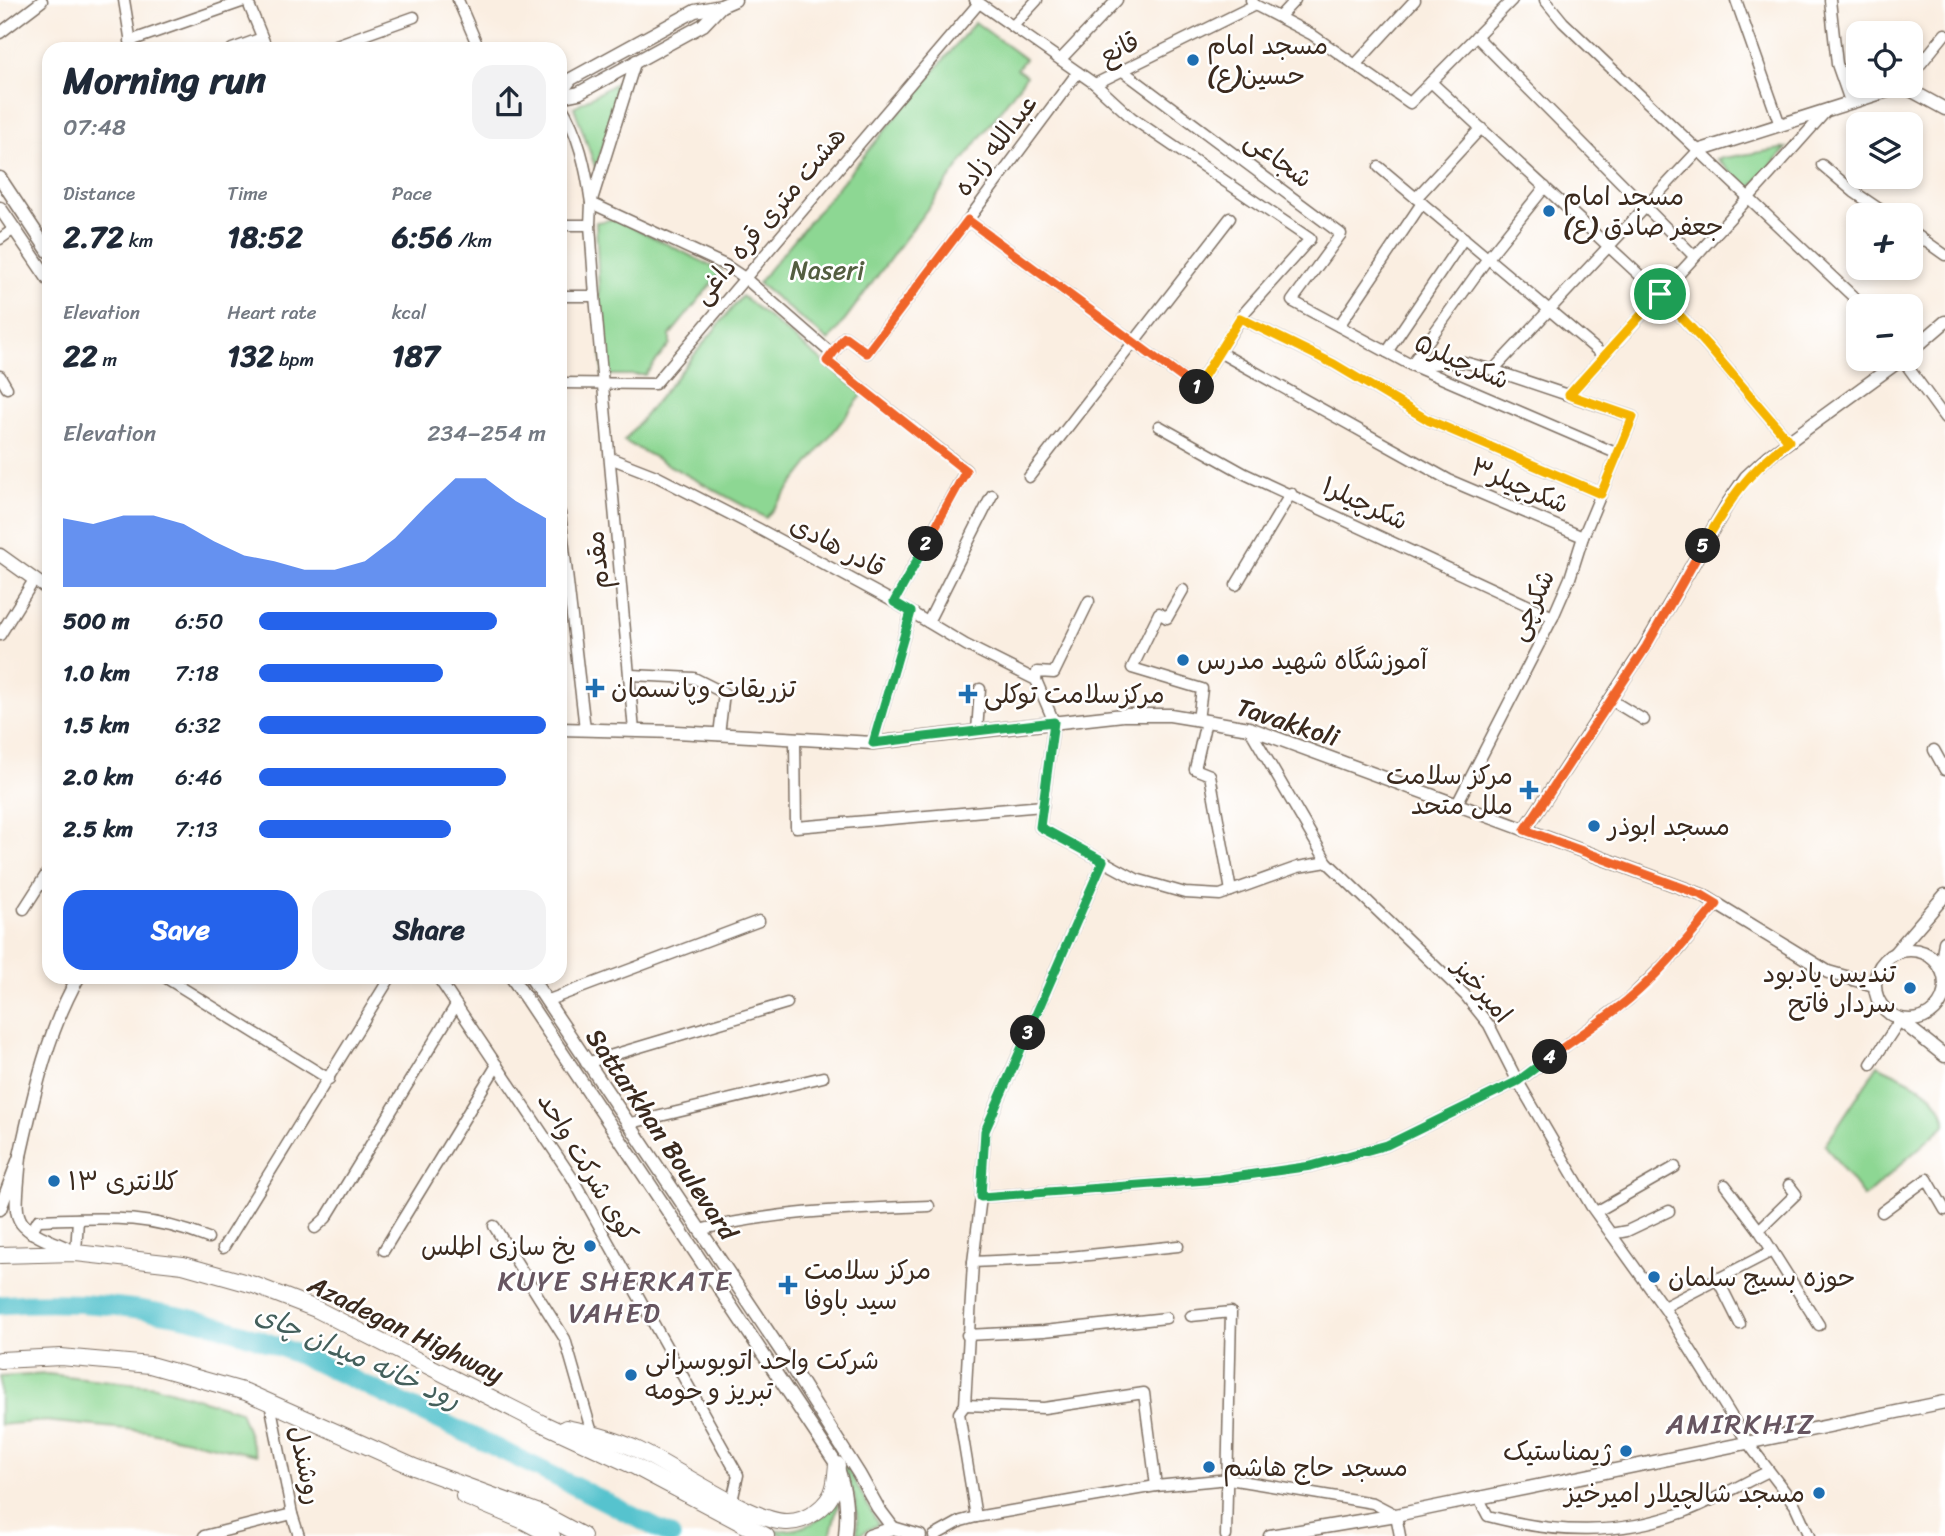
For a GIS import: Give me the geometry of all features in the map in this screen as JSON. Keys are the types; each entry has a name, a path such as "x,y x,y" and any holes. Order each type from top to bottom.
{"highway":[{"name":"Azadegan Highway","path":"0,1255 76,1253 183,1265 254,1284 316,1309 541,1423 634,1466 766,1536"},
{"path":"0,1360 61,1357 150,1365 246,1392 414,1467 542,1514 583,1536"},
{"path":"541,1423 592,1433 637,1449 759,1515 784,1522 803,1521 822,1507 834,1489 837,1465"},
{"path":"414,1467 462,1495 552,1536"}],"main road":[{"path":"567,94 579,93 703,24 727,2"},
{"path":"567,85 571,79 695,11 727,2"},
{"path":"1923,97 1945,109"},
{"path":"1698,151 1861,98"},
{"path":"0,178 42,241"},
{"path":"0,208 42,270"},
{"path":"1923,341 1945,322"},
{"path":"1525,830 1646,647 1727,505 1746,477 1769,456 1885,371"},
{"path":"0,555 42,585"},
{"name":"Tavakkoli","path":"567,729 873,743 1123,715 1170,715 1249,729 1702,895 1828,972 1874,985"},
{"path":"1945,895 1880,967 1874,985 1876,997 1882,1007 1945,1056"},
{"path":"1895,1017 1902,1020 1926,1017 1942,999 1945,987 1941,970 1945,942"},
{"path":"1895,953 1916,951 1926,954 1941,970"},
{"path":"0,1209 20,1156 41,1066 65,1000 74,984"},
{"name":"Sattarkhan Boulevard","path":"516,984 837,1465 845,1488 848,1511 845,1536"},
{"name":"Sattarkhan Boulevard","path":"535,984 787,1360 893,1528"},
{"path":"20,1156 15,1214 21,1225 30,1233 76,1253"},
{"path":"1270,1536 1309,1532 1396,1515 1945,1402"},
{"path":"869,1536 893,1528 920,1536"}],"street":[{"path":"124,0 131,42"},
{"path":"139,42 247,0 263,42"},
{"path":"458,0 476,42"},
{"path":"1013,26 1037,0"},
{"path":"1061,59 1117,0"},
{"path":"1280,16 1295,0"},
{"path":"1355,65 1415,0"},
{"path":"1253,2 1280,16 1410,103 1512,0"},
{"path":"1546,0 1563,22 1850,294"},
{"path":"1736,0 1780,125"},
{"path":"1830,0 1837,64 1850,101"},
{"path":"0,33 42,1"},
{"name":"قانع","path":"977,2 1096,84 1253,2"},
{"name":"هشت متری قره داغی","path":"567,383 654,384 977,2"},
{"path":"344,42 414,17"},
{"path":"1923,61 1945,34"},
{"path":"1476,36 1695,256"},
{"path":"591,203 636,60"},
{"name":"شجاعی","path":"1123,71 1341,234 1292,301"},
{"name":"عبدالله زاده","path":"1078,72 968,220 1196,388 1219,352"},
{"path":"1431,82 1660,294 1789,441"},
{"path":"1096,84 1132,118 1310,239 1240,318 1219,352"},
{"path":"1411,365 1464,362 1569,395 1829,108"},
{"path":"567,115 586,171 591,203"},
{"path":"1339,326 1419,200 1481,128"},
{"path":"1493,370 1698,151"},
{"path":"1822,165 1870,203"},
{"path":"1379,167 1604,356"},
{"path":"1411,365 1488,258 1545,187"},
{"path":"591,203 725,265 746,278 832,354"},
{"name":"مقدم","path":"591,203 595,296 634,731"},
{"path":"1028,477 1230,218"},
{"path":"894,602 966,471 827,361 845,337 867,353 968,220"},
{"path":"567,225 590,225"},
{"path":"0,239 14,229"},
{"path":"1387,352 1464,238"},
{"path":"1923,239 1945,255"},
{"path":"567,296 595,296"},
{"name":"شکرچیلر۵","path":"1292,301 1411,365 1618,454"},
{"path":"1240,318 1334,364 1428,420 1601,494"},
{"name":"شکرچیلر۳","path":"1219,352 1449,480 1583,537"},
{"path":"1911,371 1945,418"},
{"path":"0,376 7,388"},
{"name":"شکرچی","path":"1456,806 1553,617 1633,417 1569,395"},
{"name":"شکرچیلر۱","path":"1159,426 1245,474 1291,493 1553,617"},
{"name":"قادر هادی","path":"610,458 656,476 894,602 966,645 1036,680"},
{"path":"1236,585 1291,493"},
{"path":"928,622 992,495"},
{"path":"0,635 34,580"},
{"path":"567,586 585,729"},
{"path":"1183,590 1167,618 1159,613 1132,668 1202,689 1202,720 1195,769 1210,775 1231,891"},
{"path":"1089,601 1054,673 1037,672 1036,680 1054,722 1040,827 1136,879 1185,893 1220,895 1298,867 1326,862"},
{"path":"873,743 911,612"},
{"path":"631,675 694,678 724,693 719,735"},
{"path":"977,731 980,689"},
{"path":"1611,699 1644,720"},
{"name":"امیرخیز","path":"1249,729 1326,862 1465,995 1489,1025 1518,1081 1596,1212 1664,1307 1767,1472 1795,1505 1809,1536"},
{"path":"795,739 796,827 1043,806"},
{"path":"1934,750 1945,770"},
{"path":"976,1517 959,1413 965,1405 972,1262 981,1197 985,1131 1103,861"},
{"path":"24,909 42,881"},
{"path":"981,1197 1219,1179 1311,1166 1387,1145 1518,1081 1628,1000 1678,951 1717,904"},
{"path":"545,1001 759,921"},
{"path":"176,984 329,1079"},
{"path":"223,1248 386,984"},
{"name":"کوی شرکت واحد","path":"442,984 573,1179 738,1475 732,1501"},
{"path":"586,1063 787,1003"},
{"path":"314,1228 326,1218 456,1005"},
{"path":"1871,1064 1895,1017"},
{"path":"384,1250 497,1065"},
{"path":"628,1124 823,1076"},
{"path":"1596,1212 1675,1167"},
{"path":"1882,1212 1927,1179 1945,1210"},
{"path":"1726,1185 1759,1230 1819,1325"},
{"path":"1759,1230 1796,1195 1789,1185"},
{"path":"699,1230 740,1220 823,1210 929,1206"},
{"path":"1611,1234 1627,1231 1669,1211"},
{"path":"30,1233 38,1220 123,1217 156,1221 208,1238"},
{"path":"76,1253 78,1219"},
{"path":"494,1226 565,1339 592,1433"},
{"path":"972,1262 1059,1258 1178,1245"},
{"path":"1664,1307 1772,1251"},
{"path":"1717,1278 1740,1324"},
{"path":"1191,1316 1231,1312 1226,1536"},
{"path":"967,1335 1045,1331 1166,1318"},
{"path":"965,1405 1044,1408 1144,1393 1156,1486"},
{"name":"روشندل","path":"270,1403 292,1514 299,1536"},
{"path":"1478,1497 1488,1516 1526,1527 1584,1532 1630,1528 1684,1512 1767,1472"},
{"path":"934,1536 961,1521 976,1517 1156,1486 1229,1479 1373,1503 1396,1515 1400,1536"},
{"path":"204,1536 240,1532 292,1514"}],"green space":[{"name":"Naseri","path":"975,22 1025,59 1017,69 1026,76 829,341 758,283"},
{"path":"623,79 596,169 574,107"},
{"path":"1787,148 1749,190 1717,159"},
{"name":"Naseri","path":"616,219 722,271 670,335 670,344 645,375 611,375 603,385 596,222"},
{"name":"Naseri","path":"742,296 863,394 766,518 624,441"},
{"path":"1878,1065 1911,1081 1931,1095 1943,1113 1945,1125 1864,1197 1825,1145"},
{"path":"47,1374 156,1386 240,1411 256,1455 146,1431 44,1421 0,1425 0,1377"},
{"path":"839,1452 878,1524 857,1536 855,1502 836,1454"},
{"path":"839,1501 830,1536 785,1536 771,1530 792,1530 809,1525 824,1516"}],"waterway":[{"name":"رود خانه میدان چای","path":"0,1305 65,1303 131,1308 207,1322 240,1332 307,1358 372,1388 553,1475 671,1536"}],"place":[{"name":"مسجد امام حسین(ع)","path":"1193,60"},
{"name":"مسجد امام جعفر صادق (ع)","path":"1549,211"},
{"name":"آموزشگاه شهید مدرس","path":"1183,660"},
{"name":"تزریقات وپانسمان","path":"595,688"},
{"name":"مرکزسلامت توکلی","path":"968,694"},
{"name":"مرکز سلامت ملل متحد","path":"1529,790"},
{"name":"مسجد ابوذر","path":"1594,826"},
{"name":"تندیس یادبود سردار فاتح","path":"1910,988"},
{"name":"کلانتری ۱۳","path":"54,1181"},
{"name":"یخ سازی اطلس","path":"590,1246"},
{"name":"حوزه بسیج سلمان","path":"1654,1277"},
{"name":"مرکز سلامت سید باوفا","path":"788,1285"},
{"name":"شرکت واحد اتوبوسرانی تبریز و حومه","path":"631,1375"},
{"name":"ژیمناستیک","path":"1626,1451"},
{"name":"مسجد حاج هاشم","path":"1209,1467"},
{"name":"مسجد شالچیلار امیرخیز","path":"1819,1493"}],"district":[{"name":"KUYE SHERKATE VAHED","path":"615,1296"},
{"name":"AMIRKHIZ","path":"1741,1423"}],"route":[{"path":"968,220 1196,388 1240,318 1334,364 1428,420 1601,494 1633,417 1569,395 1660,294 1789,441 1746,477 1727,505 1646,647 1525,830 1702,895 1717,904 1678,951 1628,1000 1518,1081 1387,1145 1311,1166 1219,1179 981,1197 985,1131 1103,861 1040,827 1054,722 873,743 911,612 894,602 966,471 827,361 845,337 867,353 968,220"}]}
